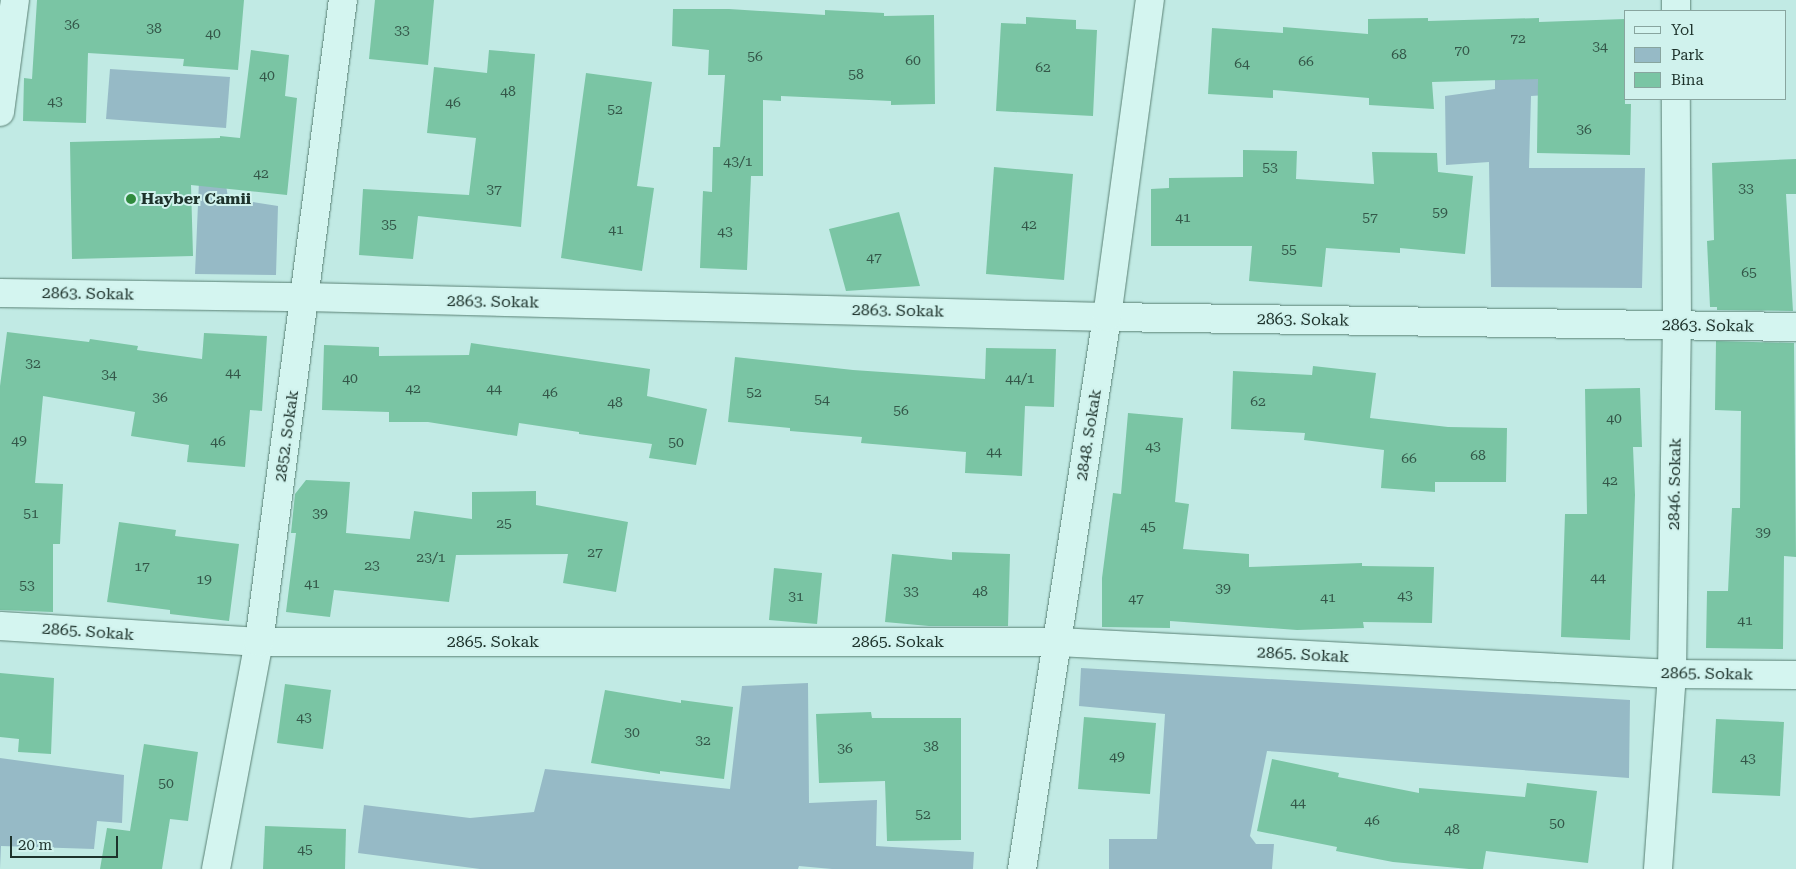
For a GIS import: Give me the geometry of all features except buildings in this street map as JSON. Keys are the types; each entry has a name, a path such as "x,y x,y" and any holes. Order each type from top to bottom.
{"street":[{"path":"0,112 14,0"},
{"name":"2852. Sokak","path":"216,869 258,642 343,0"},
{"name":"2848. Sokak","path":"1022,869 1107,316 1150,0"},
{"name":"2846. Sokak","path":"1658,869 1672,674 1677,326 1676,100"},
{"name":"2863. Sokak","path":"0,293 305,297 1107,316 1796,327"},
{"name":"2865. Sokak","path":"0,626 258,642 1058,642 1672,674 1796,675"}],"green space":[{"path":"1562,65 1562,94 1531,96 1529,168 1645,168 1642,288 1491,287 1489,162 1446,165 1445,96 1495,89 1495,69"},
{"path":"110,69 230,77 226,128 106,119"},
{"path":"225,178 228,198 278,206 276,275 195,274 199,181"},
{"path":"1081,668 1630,700 1629,778 1267,751 1250,836 1256,844 1274,844 1272,869 1109,869 1109,839 1157,839 1165,714 1079,706"},
{"path":"808,683 809,803 877,800 876,846 974,852 973,869 832,869 799,866 798,869 480,869 358,853 364,805 470,818 534,812 545,769 730,789 742,686"},
{"path":"0,758 124,775 122,823 97,821 94,849 1,846 0,869"}],"place":[{"name":"Hayber Camii","path":"131,199"}]}
